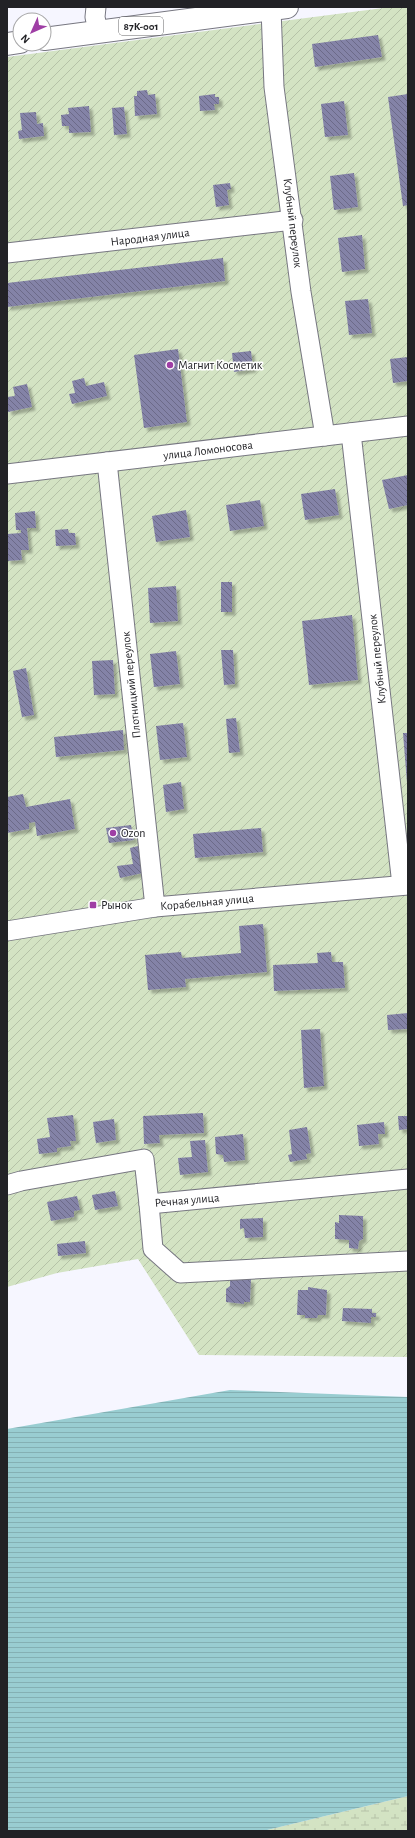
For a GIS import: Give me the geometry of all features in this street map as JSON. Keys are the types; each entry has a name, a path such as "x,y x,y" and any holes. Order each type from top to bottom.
{"main road":[{"name":"87К-001","path":"52,36 97,18 279,8"}],"street":[{"name":"Клубный переулок","path":"279,8 274,87 293,220 301,292 325,436"},
{"name":"Народная улица","path":"7,253 293,220"},
{"name":"улица Ломоносова","path":"7,474 408,426"},
{"name":"Клубный переулок","path":"351,433 405,885"},
{"name":"Плотницкий переулок","path":"107,462 155,907"},
{"name":"Корабельная улица","path":"7,931 155,907 405,885"},
{"name":"Речная улица","path":"7,1186 21,1181 144,1159 149,1204 408,1179"},
{"path":"149,1204 153,1249 180,1274 408,1261"}],"green space":[{"path":"391,7 408,7 408,1357 199,1355 138,1259 57,1273 7,1287 7,57"},
{"path":"408,1796 408,1831 263,1831"}],"water":[{"path":"230,1390 408,1397 408,1796 263,1831 7,1831 7,1429"}],"building":[{"path":"378,35 382,57 315,67 312,44"},
{"path":"147,90 148,95 155,94 157,114 135,116 134,96 137,96 137,91"},
{"path":"215,94 215,97 219,97 219,104 214,104 215,110 200,111 199,96"},
{"path":"408,94 408,205 403,206 388,97"},
{"path":"344,101 348,135 325,137 321,104"},
{"path":"89,106 91,132 69,133 69,126 62,126 61,115 69,114 68,108"},
{"path":"124,107 127,134 114,135 112,108"},
{"path":"36,112 37,124 43,123 44,136 19,139 18,131 22,130 20,113"},
{"path":"354,173 358,207 334,210 330,176"},
{"path":"230,183 231,189 227,190 229,205 216,207 213,185"},
{"path":"362,235 365,269 342,272 338,238"},
{"path":"223,258 225,281 7,307 7,283"},
{"path":"368,299 372,333 349,335 345,301"},
{"path":"178,349 187,422 144,428 134,355"},
{"path":"251,351 253,369 234,372 232,353"},
{"path":"408,357 408,381 393,383 390,359"},
{"path":"84,378 86,386 104,382 107,396 72,404 69,394 75,393 72,381"},
{"path":"27,384 32,407 8,412 7,397 15,396 13,387"},
{"path":"408,475 408,505 389,509 382,480"},
{"path":"335,489 339,515 305,520 301,494"},
{"path":"260,500 264,526 230,531 226,505"},
{"path":"186,510 190,537 156,542 152,516"},
{"path":"35,511 36,528 27,528 29,550 21,550 22,560 7,561 7,534 21,533 21,530 16,530 15,513"},
{"path":"68,529 69,533 75,533 76,545 56,546 55,530"},
{"path":"221,582 232,582 232,612 221,612"},
{"path":"176,586 178,621 150,623 148,588"},
{"path":"352,615 358,680 309,685 302,621"},
{"path":"221,650 233,650 235,684 224,685"},
{"path":"176,651 180,684 154,687 150,654"},
{"path":"113,660 115,694 94,695 92,661"},
{"path":"26,668 34,715 22,717 13,671"},
{"path":"236,718 240,752 229,753 226,719"},
{"path":"183,723 187,757 160,760 156,726"},
{"path":"123,730 124,750 56,757 54,737"},
{"path":"403,733 408,733 407,783"},
{"path":"181,782 184,809 166,812 163,785"},
{"path":"23,794 26,807 70,799 75,829 37,836 35,822 29,823 29,829 7,833 7,797"},
{"path":"131,825 134,840 109,843 106,828"},
{"path":"261,828 263,852 195,858 193,834"},
{"path":"138,846 143,873 120,878 117,866 133,864 130,848"},
{"path":"263,924 267,972 185,979 186,987 148,990 145,955 181,952 182,958 241,953 239,926"},
{"path":"331,952 332,962 343,962 345,988 274,991 273,965 318,963 317,953"},
{"path":"408,1013 408,1029 388,1030 387,1015"},
{"path":"320,1029 324,1086 304,1088 301,1030"},
{"path":"203,1113 204,1133 159,1135 160,1143 144,1144 143,1116"},
{"path":"73,1115 76,1141 70,1141 71,1146 57,1148 57,1152 39,1154 37,1139 50,1137 47,1118"},
{"path":"398,1116 408,1116 408,1129 399,1130"},
{"path":"114,1119 116,1140 96,1143 93,1122"},
{"path":"384,1122 385,1134 378,1134 379,1144 359,1146 357,1125"},
{"path":"307,1127 311,1153 306,1154 307,1159 290,1162 288,1155 292,1154 289,1130"},
{"path":"243,1134 245,1160 224,1162 223,1155 216,1154 215,1137"},
{"path":"205,1140 208,1172 180,1175 178,1158 192,1157 190,1141"},
{"path":"115,1191 118,1206 95,1210 92,1195"},
{"path":"77,1196 80,1210 74,1211 74,1217 51,1221 47,1202"},
{"path":"339,1215 363,1216 363,1239 359,1241 358,1249 349,1248 349,1240 335,1239 335,1222 339,1223"},
{"path":"263,1218 263,1237 245,1238 244,1228 240,1229 240,1219"},
{"path":"85,1241 86,1253 58,1256 57,1244"},
{"path":"230,1279 251,1279 250,1302 244,1302 244,1304 226,1302 226,1289 230,1286"},
{"path":"308,1287 327,1290 326,1315 318,1315 317,1318 305,1318 305,1315 297,1315 298,1290 308,1290"},
{"path":"343,1308 372,1309 372,1313 376,1313 376,1317 371,1317 371,1323 342,1321"}],"place":[{"name":"Магнит Косметик","path":"170,365"},
{"name":"Ozon","path":"113,833"},
{"name":"Рынок","path":"93,905"}]}
